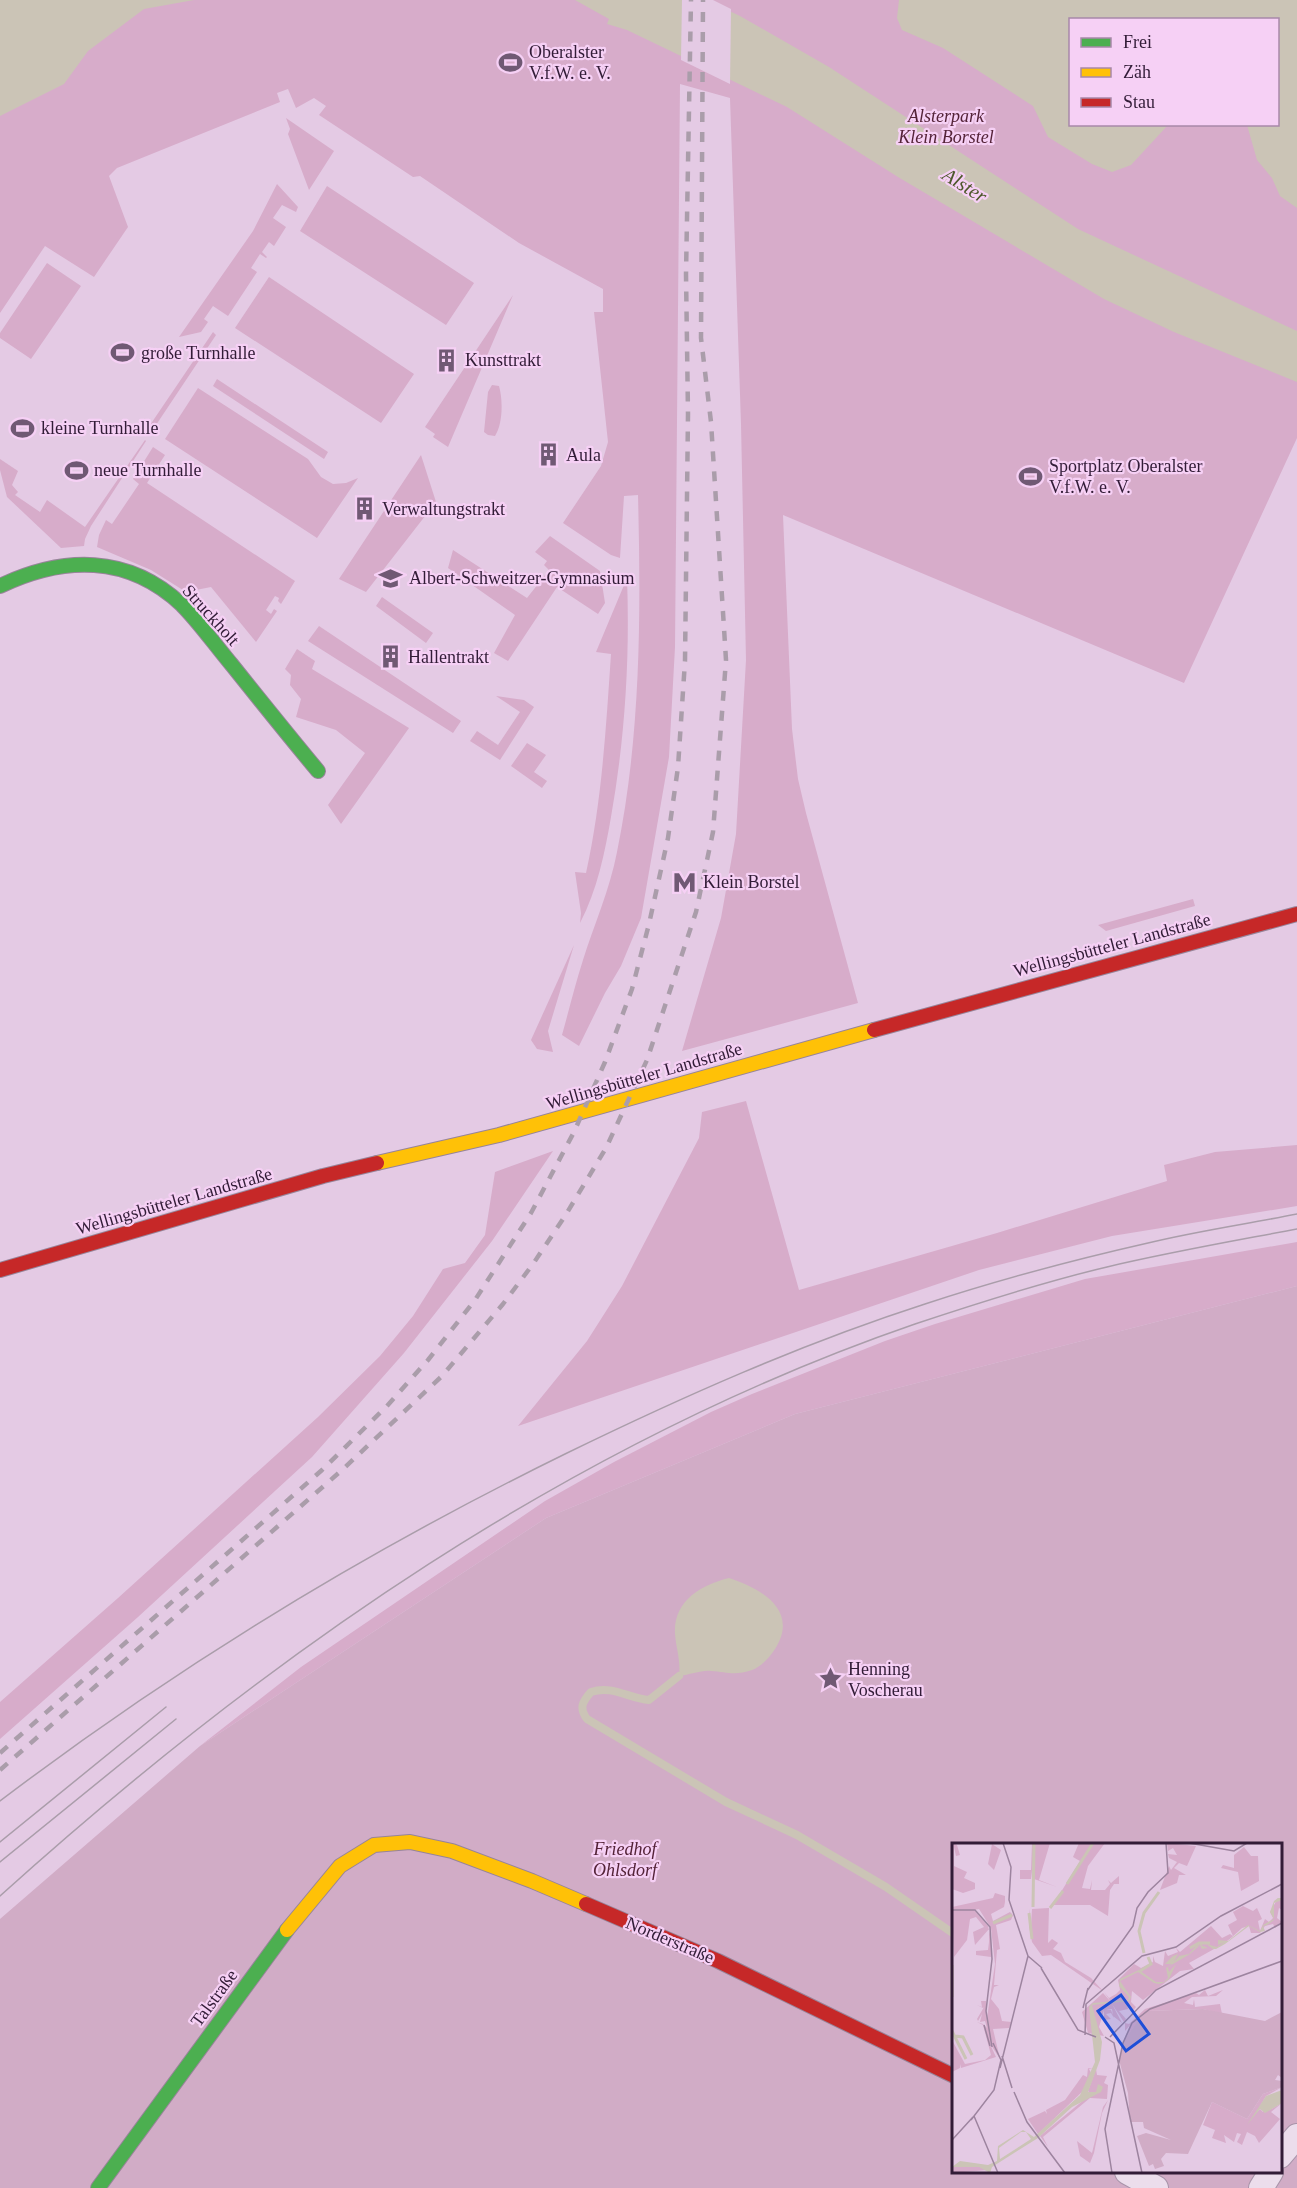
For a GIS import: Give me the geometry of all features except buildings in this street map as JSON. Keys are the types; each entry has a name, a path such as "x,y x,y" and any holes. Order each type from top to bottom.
{"street":[{"name":"Struckholt","path":"0,586 15,578 45,568 79,563 112,566 141,577 170,596 194,619 318,771"},
{"name":"Wellingsbütteler Landstraße","path":"0,1270 323,1176 499,1135 983,999 1297,914"},
{"name":"Norderstraße","path":"374,1845 410,1842 452,1851 532,1881 718,1960 952,2075"},
{"name":"Talstraße","path":"98,2188 310,1899 340,1866 374,1845"},
{"path":"1282,2155 1297,2136"},
{"path":"1129,2173 1156,2188"},
{"path":"1261,2188 1270,2173"}],"green space":[{"name":"Alsterpark Klein Borstel","path":"0,0 1297,0 1297,438 1184,683 783,515 792,729 798,779 858,1003 682,1051 721,918 736,834 746,660 730,98 680,84 675,647 669,757 641,918 621,966 579,1046 562,1035 617,852 631,764 638,674 638,495 624,496 620,558 611,555 563,523 601,466 608,442 594,312 603,312 603,289 519,243 420,176 413,177 319,115 326,106 314,98 296,108 288,89 277,93 280,102 117,168 109,176 128,227 94,277 45,246 0,313"},
{"path":"286,118 334,151 309,190 288,134 290,129"},
{"path":"277,184 298,207 296,212 282,205 273,218 286,227 274,246 269,242 262,252 267,257 260,254 251,268 257,272 228,316 213,306 204,319 208,322 201,332 179,337 253,231"},
{"path":"327,186 474,283 446,325 300,231"},
{"path":"47,263 81,286 31,359 0,338 0,333"},
{"path":"269,277 414,374 381,423 235,328"},
{"path":"513,295 448,447 433,437 435,434 425,427"},
{"path":"213,332 216,335 154,428 148,428"},
{"path":"217,379 328,452 324,459 213,386"},
{"path":"492,385 499,386 502,404 500,425 495,436 484,432 488,392"},
{"path":"198,388 308,459 321,477 333,484 346,483 358,478 317,538 165,439"},
{"path":"145,440 91,526 84,546 61,548 7,497 0,470 0,459 18,471 12,485 18,492 15,495 40,512 47,500 85,527"},
{"path":"153,447 165,455 147,483 295,581 281,604 278,601 279,598 275,596 266,610 271,614 274,609 277,611 256,642 211,587 186,592 151,570 97,547 99,535 106,520 112,524 139,484 133,479"},
{"path":"421,455 436,502 366,592 339,579"},
{"path":"550,536 600,571 605,603 598,614 557,587 508,661 494,653 515,615 448,568 453,550 527,598 549,570 544,565 547,561 535,552"},
{"path":"627,578 628,638 620,758 600,871 580,923 581,913 575,872 586,873 596,819 603,764 611,654 596,652"},
{"path":"382,597 433,633 426,643 376,606"},
{"path":"319,626 461,721 453,733 308,641"},
{"path":"297,649 315,661 312,669 409,728 341,824 328,805 365,753 336,730 296,717 301,699 290,685 291,675 285,669"},
{"path":"496,696 524,700 534,707 500,760 470,741 477,731 498,745 520,712"},
{"path":"527,743 546,755 534,772 547,781 542,788 511,766"},
{"path":"1193,899 1195,906 1106,931 1098,925"},
{"path":"574,945 548,1031 553,1052 537,1049 531,1040"},
{"path":"746,1101 799,1290 1167,1181 1164,1165 1215,1152 1297,1145 1297,1206 1112,1236 979,1270 518,1426 587,1341 622,1286 699,1138 702,1112"},
{"path":"553,1151 492,1241 404,1353 312,1457 138,1617 0,1739 0,1702 318,1417 380,1356 413,1316 443,1269 465,1263 485,1235 495,1172"},
{"path":"1297,1242 1297,1286 795,1414 546,1518 200,1746 301,1667 545,1501 711,1412 885,1341 1085,1279"},
{"name":"Friedhof Ohlsdorf","path":"1297,1286 1297,2188 0,2188 0,1919 200,1746 546,1518 795,1414"}],"water":[{"path":"0,0 194,0 144,9 88,51 64,84 0,116"},
{"name":"Alster","path":"575,0 706,0 740,16 829,67 1078,229 1297,331 1297,382 1174,332 1104,299 898,177 787,107 627,30 607,24 609,19"},
{"path":"899,0 1297,0 1297,208 1280,196 1272,178 1257,160 1247,126 1279,126 1279,18 1069,18 1069,126 1167,126 1131,165 1112,172 1092,164 1048,137 1033,106 943,48 902,30 897,18"},
{"path":"729,1578 764,1595 780,1612 783,1623 775,1649 762,1664 746,1672 707,1671 679,1676 675,1634 679,1612 691,1596 699,1590"}],"pier":[{"path":"682,0 713,0 731,9 730,84 681,60"}],"waterway":[{"path":"679,1676 649,1700 606,1690 591,1692 584,1702 583,1712 587,1719 726,1802 797,1835 886,1887 952,1933"}],"tram line":[{"path":"0,1801 135,1704 204,1658 346,1571 491,1491 653,1412 787,1354 952,1295 1120,1250 1297,1214"},
{"path":"0,1896 102,1807 207,1722 316,1640 429,1564 545,1493 665,1429 788,1373 915,1324 987,1301 1107,1267 1297,1229"},
{"path":"0,1842 166,1707"},
{"path":"0,1862 176,1719"}],"railway":[{"path":"0,1753 322,1470 386,1407 428,1360 475,1300 531,1213 574,1132 605,1062 632,989 649,924 668,838 678,767 685,661 688,414 686,274 691,0"},
{"path":"0,1770 342,1470 442,1376 503,1304 565,1216 606,1148 647,1060 696,912 713,832 726,660 711,422 701,338 703,0"}],"traffic: fast":[{"path":"0,586 47,569 71,565 94,565 140,576 161,588 195,619 318,771"},
{"path":"98,2188 287,1930"}],"traffic: slow":[{"path":"377,1163 499,1135 874,1030"},
{"path":"287,1930 340,1866 374,1845 410,1842 452,1851 586,1904"}],"traffic: jam":[{"path":"874,1030 1297,914"},
{"path":"0,1270 323,1176 377,1163"},
{"path":"586,1904 718,1961 952,2075"}],"place":[{"name":"Oberalster V.f.W. e. V.","path":"511,62"},
{"name":"große Turnhalle","path":"123,353"},
{"name":"Kunsttrakt","path":"447,360"},
{"name":"kleine Turnhalle","path":"23,428"},
{"name":"Aula","path":"548,455"},
{"name":"neue Turnhalle","path":"76,470"},
{"name":"Sportplatz Oberalster V.f.W. e. V.","path":"1031,476"},
{"name":"Verwaltungstrakt","path":"364,509"},
{"name":"Albert-Schweitzer-Gymnasium","path":"391,578"},
{"name":"Hallentrakt","path":"390,657"},
{"name":"Klein Borstel","path":"685,882"},
{"name":"Henning Voscherau","path":"830,1679"}]}
